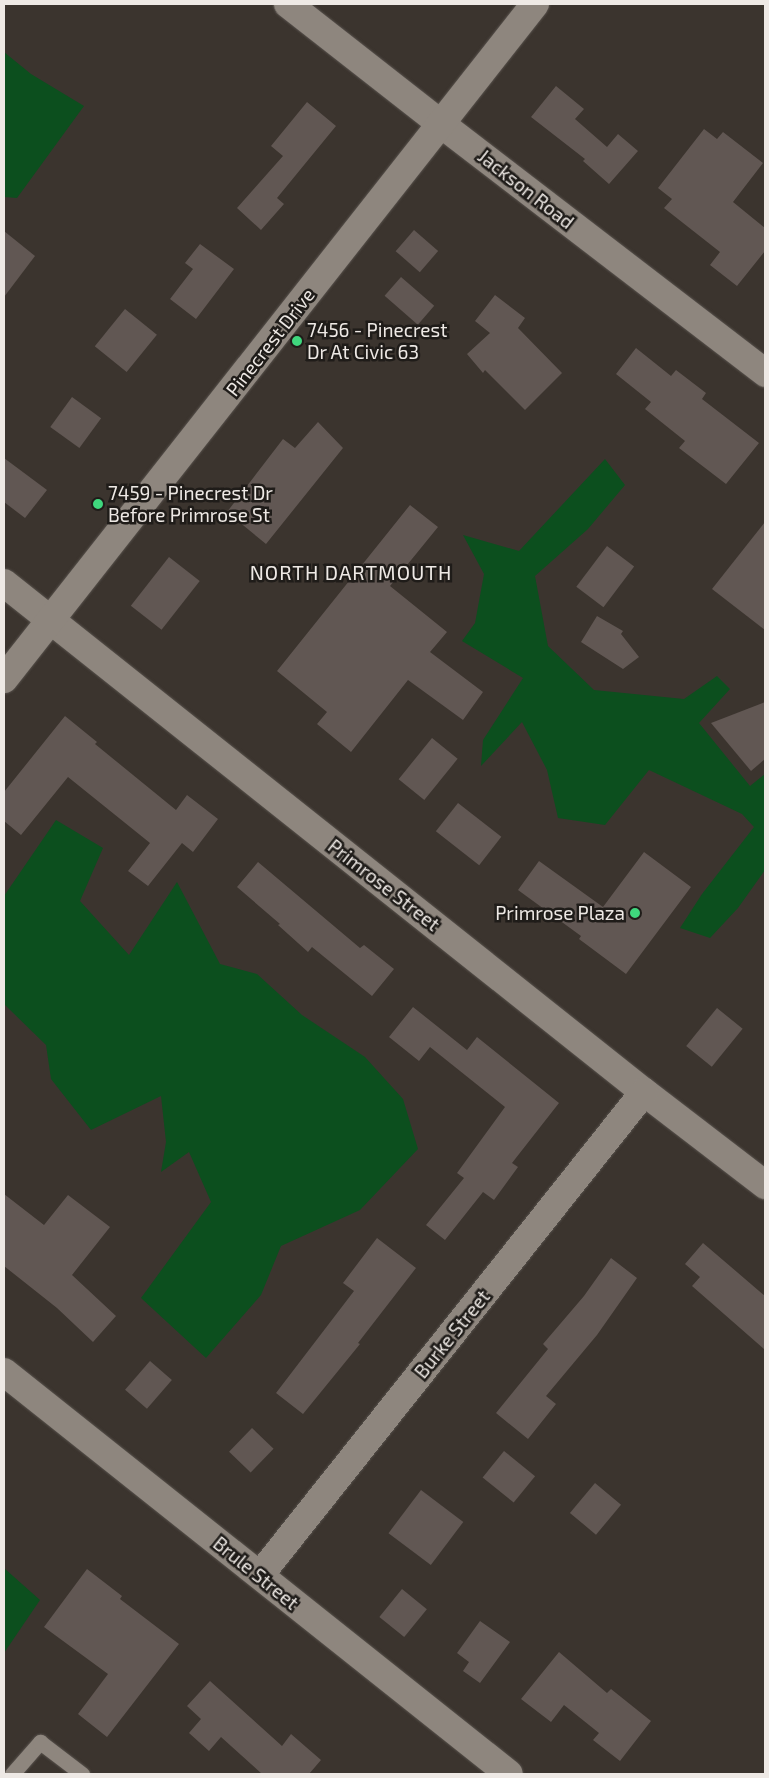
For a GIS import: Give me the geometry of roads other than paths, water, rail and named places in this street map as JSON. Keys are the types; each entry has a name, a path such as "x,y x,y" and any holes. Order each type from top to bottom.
{"street":[{"name":"Jackson Road","path":"288,4 765,373"},
{"name":"Pinecrest Drive","path":"4,679 535,4"},
{"name":"Primrose Street","path":"4,583 644,1092 765,1185"},
{"name":"Burke Street","path":"260,1575 644,1092"},
{"name":"Brule Street","path":"4,1372 508,1774"}],"lane":[{"path":"12,1774 40,1742 82,1774"}],"place":[{"name":"7456 - Pinecrest Dr At Civic 63","path":"297,341"},
{"name":"7459 - Pinecrest Dr Before Primrose St","path":"98,504"},
{"name":"Primrose Plaza","path":"635,913"}],"district":[{"name":"NORTH DARTMOUTH","path":"351,572"}]}
